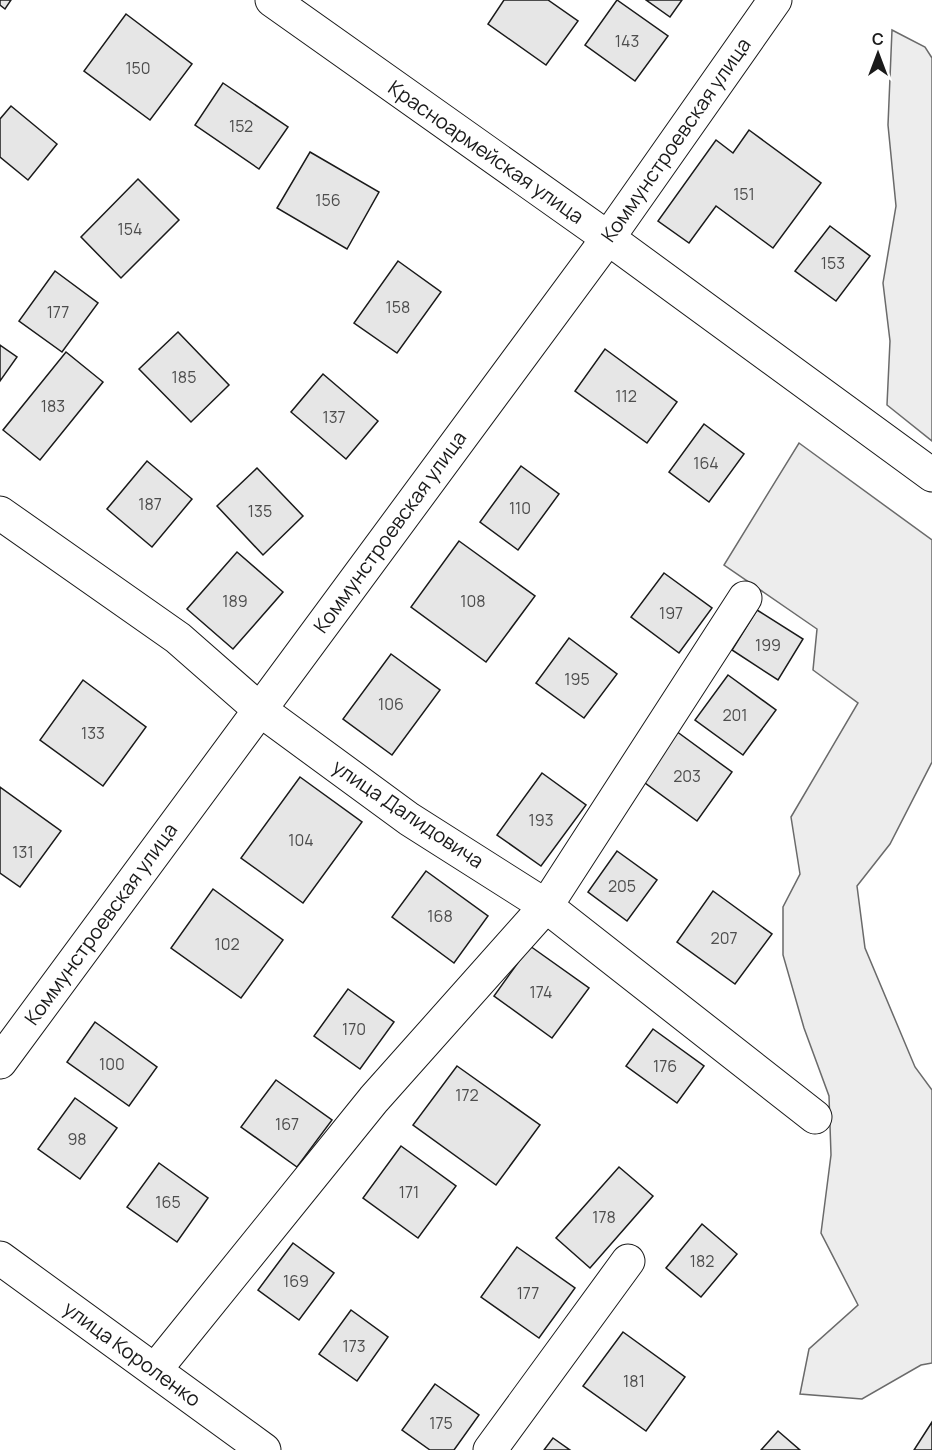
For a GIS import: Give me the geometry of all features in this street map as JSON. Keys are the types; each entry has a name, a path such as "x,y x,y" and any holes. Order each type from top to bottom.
{"street":[{"name":"Красноармейская улица","path":"272,0 608,238 932,475"},
{"name":"Коммунстроевская улица","path":"0,1062 608,238 775,0"},
{"name":"улица Далидовича","path":"0,513 178,638 259,709 410,819 546,906 815,1117"},
{"path":"155,1370 374,1099 546,906 746,598"},
{"name":"улица Короленко","path":"0,1258 264,1450"},
{"path":"490,1450 628,1260"}],"shaded area":[{"path":"892,30 925,47 932,58 932,441 887,405 890,341 883,283 896,206 888,125"},
{"path":"799,443 932,540 932,762 890,844 857,886 865,948 915,1067 932,1090 932,1363 921,1365 862,1399 800,1394 809,1349 858,1305 821,1233 831,1155 829,1096 804,1028 783,955 783,907 800,874 791,817 858,703 813,670 817,629 724,565"}],"building":[{"path":"0,0 11,0 5,9 0,5"},
{"path":"504,0 548,0 578,21 546,65 488,24"},
{"path":"617,0 668,36 635,81 585,45"},
{"path":"646,0 682,0 670,17"},
{"path":"126,14 192,64 150,120 84,71"},
{"path":"223,83 288,127 259,169 195,125"},
{"path":"11,106 57,144 28,180 0,157 0,119"},
{"path":"749,130 821,183 773,248 716,206 689,243 658,221 716,140 733,153"},
{"path":"310,152 379,192 347,249 277,208"},
{"path":"138,179 179,220 121,278 81,237"},
{"path":"830,226 870,256 836,301 795,271"},
{"path":"398,261 441,292 397,353 354,323"},
{"path":"55,271 98,303 62,352 19,321"},
{"path":"178,332 229,385 191,422 139,369"},
{"path":"0,345 17,357 0,381"},
{"path":"605,349 677,402 647,443 575,391"},
{"path":"66,352 103,382 40,460 3,430"},
{"path":"323,374 378,421 346,459 291,412"},
{"path":"704,424 744,454 709,502 669,472"},
{"path":"147,461 192,499 152,547 107,509"},
{"path":"521,466 559,494 518,550 480,522"},
{"path":"257,468 303,516 263,555 217,506"},
{"path":"459,541 535,596 486,662 411,607"},
{"path":"237,552 283,592 233,649 187,609"},
{"path":"664,573 712,608 679,653 631,617"},
{"path":"757,610 803,639 778,680 732,650"},
{"path":"569,638 617,674 584,718 536,683"},
{"path":"391,654 440,690 392,755 343,719"},
{"path":"728,675 776,710 743,755 695,720"},
{"path":"83,680 146,727 103,786 40,740"},
{"path":"676,731 732,772 697,821 641,780"},
{"path":"542,773 586,805 541,866 497,835"},
{"path":"300,777 362,822 303,903 241,858"},
{"path":"0,787 61,831 20,887 0,873"},
{"path":"617,851 657,880 627,921 588,892"},
{"path":"426,871 488,916 454,963 392,917"},
{"path":"213,889 283,940 241,998 171,948"},
{"path":"713,891 772,934 735,984 677,942"},
{"path":"530,946 589,988 552,1038 494,996"},
{"path":"348,989 394,1022 360,1069 314,1036"},
{"path":"95,1022 157,1067 129,1106 67,1062"},
{"path":"653,1029 704,1066 677,1103 626,1066"},
{"path":"457,1066 540,1125 496,1185 413,1125"},
{"path":"276,1080 332,1120 297,1167 241,1127"},
{"path":"75,1098 117,1128 80,1179 38,1149"},
{"path":"401,1146 456,1186 418,1238 363,1198"},
{"path":"159,1163 208,1198 177,1242 127,1207"},
{"path":"619,1167 653,1196 590,1268 556,1238"},
{"path":"702,1224 737,1254 701,1297 666,1268"},
{"path":"293,1243 334,1273 299,1320 258,1290"},
{"path":"517,1247 575,1288 539,1338 481,1297"},
{"path":"351,1310 388,1337 357,1381 319,1354"},
{"path":"623,1332 685,1377 646,1431 583,1386"},
{"path":"435,1384 479,1415 454,1450 430,1450 402,1430"},
{"path":"932,1422 932,1450 914,1450"},
{"path":"778,1431 800,1450 761,1450"},
{"path":"553,1438 570,1450 544,1450"}]}
